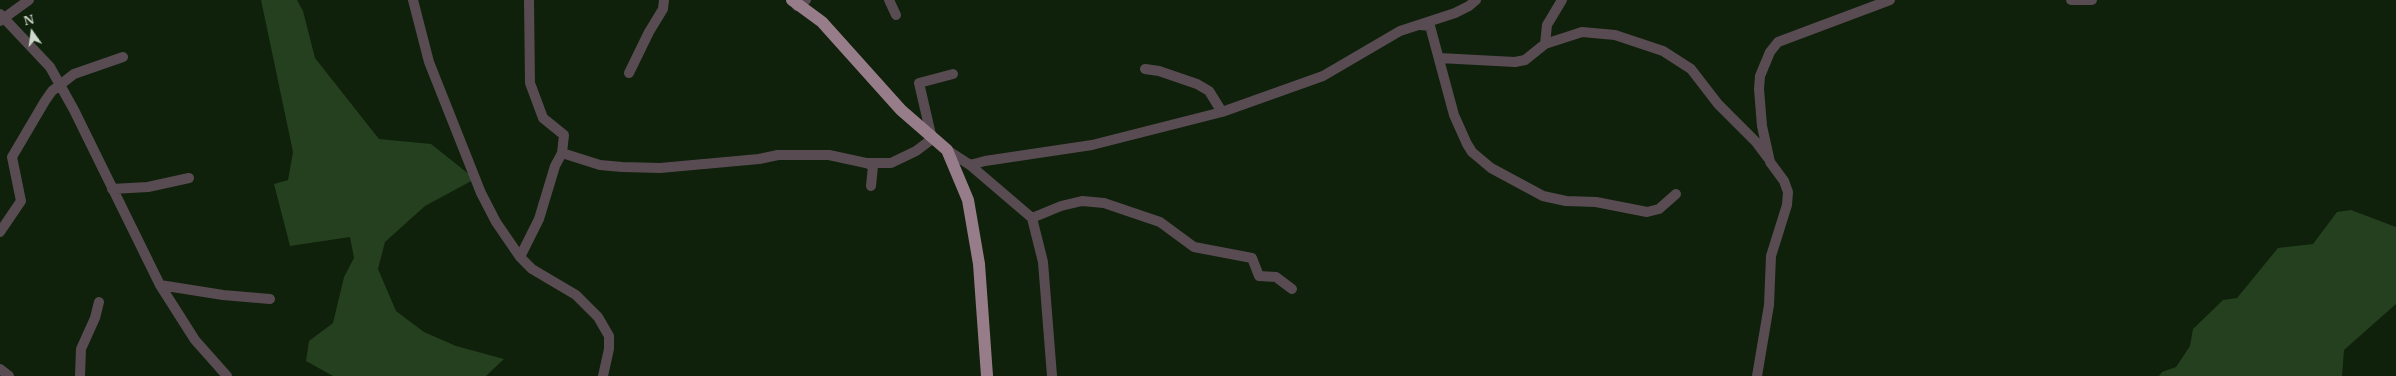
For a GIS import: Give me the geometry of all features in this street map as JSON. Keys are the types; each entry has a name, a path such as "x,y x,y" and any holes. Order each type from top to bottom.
{"main road":[{"path":"798,2 822,22 867,74 932,139 947,150 968,200 979,264 987,376"}],"street":[{"path":"29,0 1,18 50,67 60,84 160,285 195,340 227,376"},
{"path":"413,0 429,62 481,193 496,222 520,257 532,268 576,295 598,317 609,336 609,349 603,376"},
{"path":"520,257 539,219 555,166 562,153 564,135 543,118 530,83 528,0"},
{"path":"629,73 649,32 663,9 664,0"},
{"path":"889,0 896,15"},
{"path":"970,165 985,161 1092,145 1222,112 1285,91 1323,76 1400,31 1455,13 1469,6 1476,0"},
{"path":"1545,44 1547,25 1562,0"},
{"path":"1770,162 1762,126 1758,89 1760,76 1770,52 1778,42 1890,0"},
{"path":"2071,0 2092,0"},
{"path":"1419,24 1430,26 1460,128 1472,152 1491,168 1543,196 1566,201 1596,202 1647,212 1659,209 1676,194"},
{"path":"1439,58 1515,62 1525,60 1545,44 1587,31 1615,35 1662,52 1691,68 1718,104 1756,142 1784,181 1788,192 1787,205 1771,256 1769,305 1757,376"},
{"path":"0,232 21,201 12,157 45,101 60,84 84,69 123,57"},
{"path":"1145,69 1159,71 1197,84 1209,91 1222,112"},
{"path":"866,163 891,163 916,151 932,139 919,83 953,74"},
{"path":"947,150 970,165 1032,218 1044,262 1052,376"},
{"path":"562,153 600,165 622,168 660,168 759,159 778,155 829,155 866,163 873,166 871,186"},
{"path":"112,189 148,187 189,178"},
{"path":"1032,218 1061,206 1082,201 1104,203 1160,222 1194,247 1252,258 1259,276 1276,277 1292,289"},
{"path":"160,285 223,295 270,299"},
{"path":"80,376 81,349 96,318 99,302"},
{"path":"0,368 9,376"}],"green space":[{"path":"261,0 297,0 303,11 315,58 379,139 431,144 475,179 425,206 385,242 378,269 396,311 424,332 456,346 504,359 486,376 333,376 306,361 309,341 333,323 344,277 354,258 350,237 290,246 274,184 288,180 293,152"},
{"path":"2351,210 2396,227 2396,304 2344,350 2342,376 2159,376 2162,372 2176,367 2190,346 2193,329 2223,300 2237,298 2278,248 2313,244 2337,212"}]}
